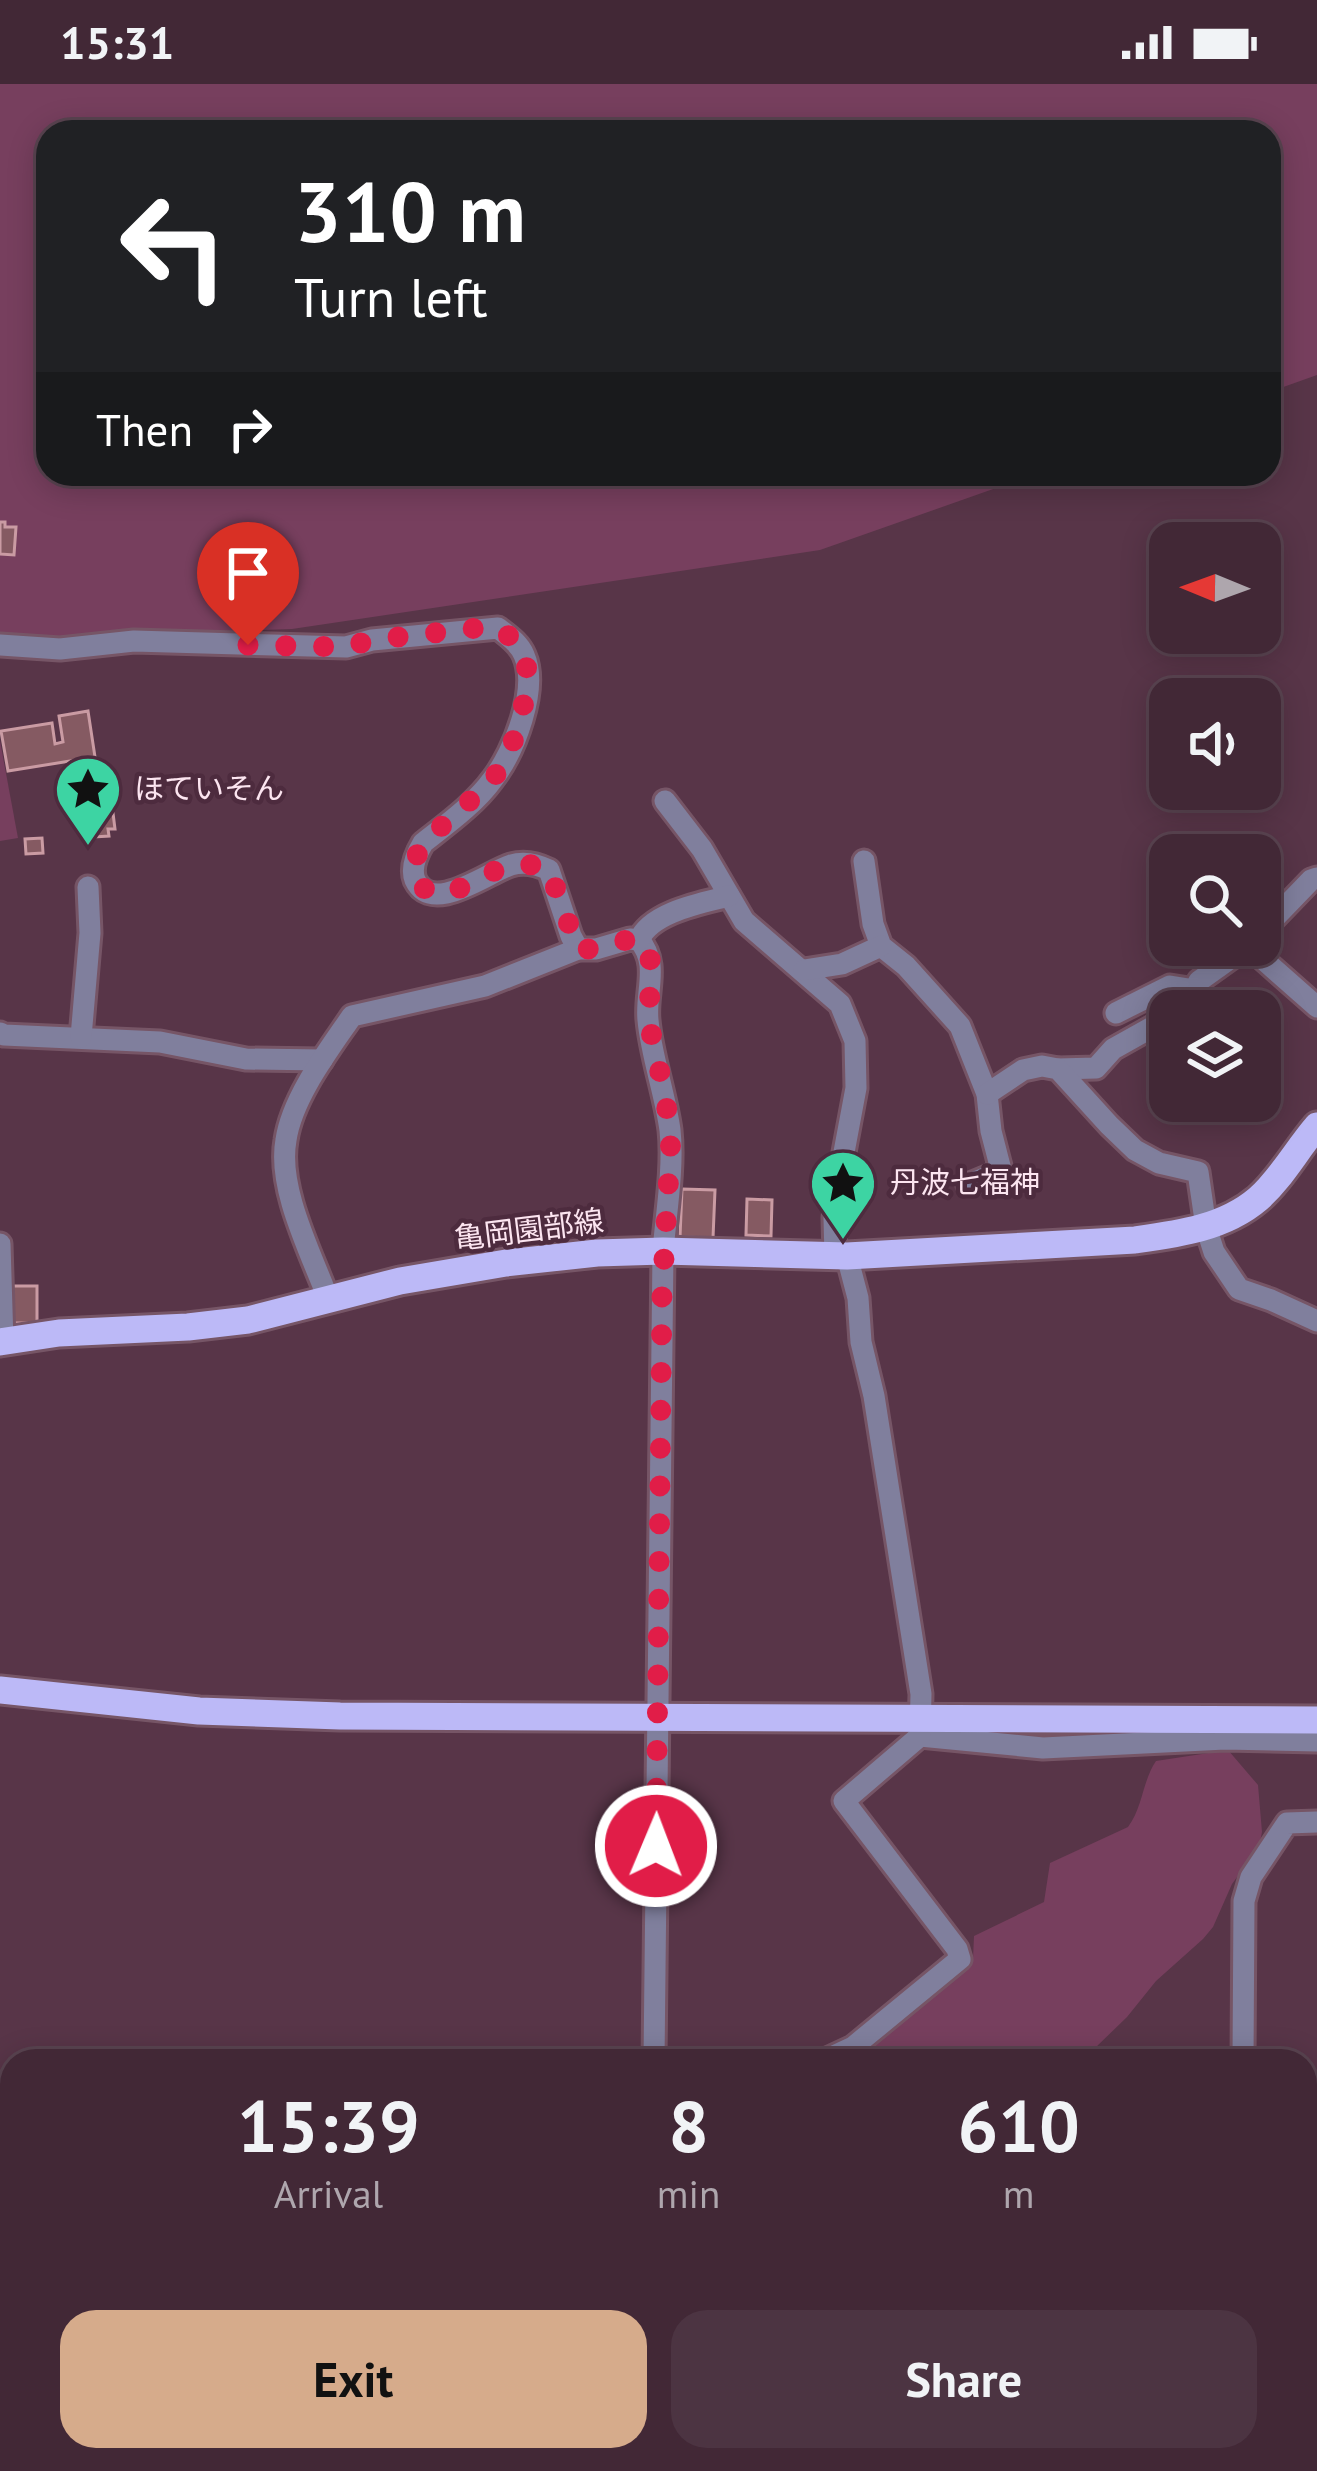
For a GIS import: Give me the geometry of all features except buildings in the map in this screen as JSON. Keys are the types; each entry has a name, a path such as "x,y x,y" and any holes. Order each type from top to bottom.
{"main road":[{"name":"亀岡園部線","path":"2,1342 59,1333 188,1328 248,1320 400,1281 597,1253 841,1256 1135,1240 1206,1227 1234,1215 1261,1197 1317,1126"},
{"path":"0,1690 199,1712 340,1716 658,1717 920,1727 1317,1720"}],"street":[{"path":"3,652 134,641 346,647 372,640 498,628 513,639 528,674 520,728 493,780 423,843 413,869 424,890 436,894 448,894 515,863 549,870 578,949"},
{"path":"665,801 702,849 744,921 840,1004 855,1041 856,1088 834,1217 841,1256 858,1298 861,1342 874,1396 921,1694 920,1727 844,1801 957,1948 960,1959 849,2049"},
{"path":"864,861 881,946 906,966 960,1026 987,1094 1000,1166 992,1175 968,1185"},
{"path":"1281,911 1317,878"},
{"path":"81,1037 90,933 88,886"},
{"path":"639,940 644,930 684,907 729,896"},
{"path":"329,1301 293,1204 285,1141 322,1060 352,1016 485,986 578,949 639,940 648,950 652,968 648,1019 671,1137 663,1251 654,2049"},
{"path":"804,970 842,964 881,946"},
{"path":"1117,1013 1170,986 1195,989 1219,966"},
{"path":"1271,966 1317,1007"},
{"path":"987,1094 1023,1070 1096,1068 1113,1049 1149,1029"},
{"path":"1,1040 81,1037 160,1042 246,1059 322,1060"},
{"path":"1058,1069 1135,1150 1159,1163 1198,1172 1214,1252 1239,1289 1317,1322"},
{"path":"0,1244 2,1342"},
{"path":"920,1727 1043,1748 1225,1739 1317,1741"},
{"path":"1243,2049 1244,1901 1250,1877 1287,1823 1317,1822"}],"shaded area":[{"path":"0,84 1317,84 1317,375 1281,388 1281,120 36,120 36,486 1002,486 820,550 292,629 0,639"},
{"path":"0,741 18,838 0,841"},
{"path":"1228,1750 1258,1785 1262,1832 1259,1847 1232,1884 1213,1927 1156,1981 1127,2017 1094,2049 865,2049 973,1959 974,1936 1044,1902 1050,1863 1128,1827 1156,1761"}],"place":[{"name":"ほていそん","path":"88,848"},
{"name":"丹波七福神","path":"843,1242"}],"route":[{"path":"248,645 346,647 477,628 498,628 513,639 528,674 520,728 493,780 423,843 413,869 416,881 424,890 448,894 515,863 536,864 549,870 578,949 630,939 639,940 648,950 652,968 648,1019 671,1137 662,1293 656,1846"}]}
